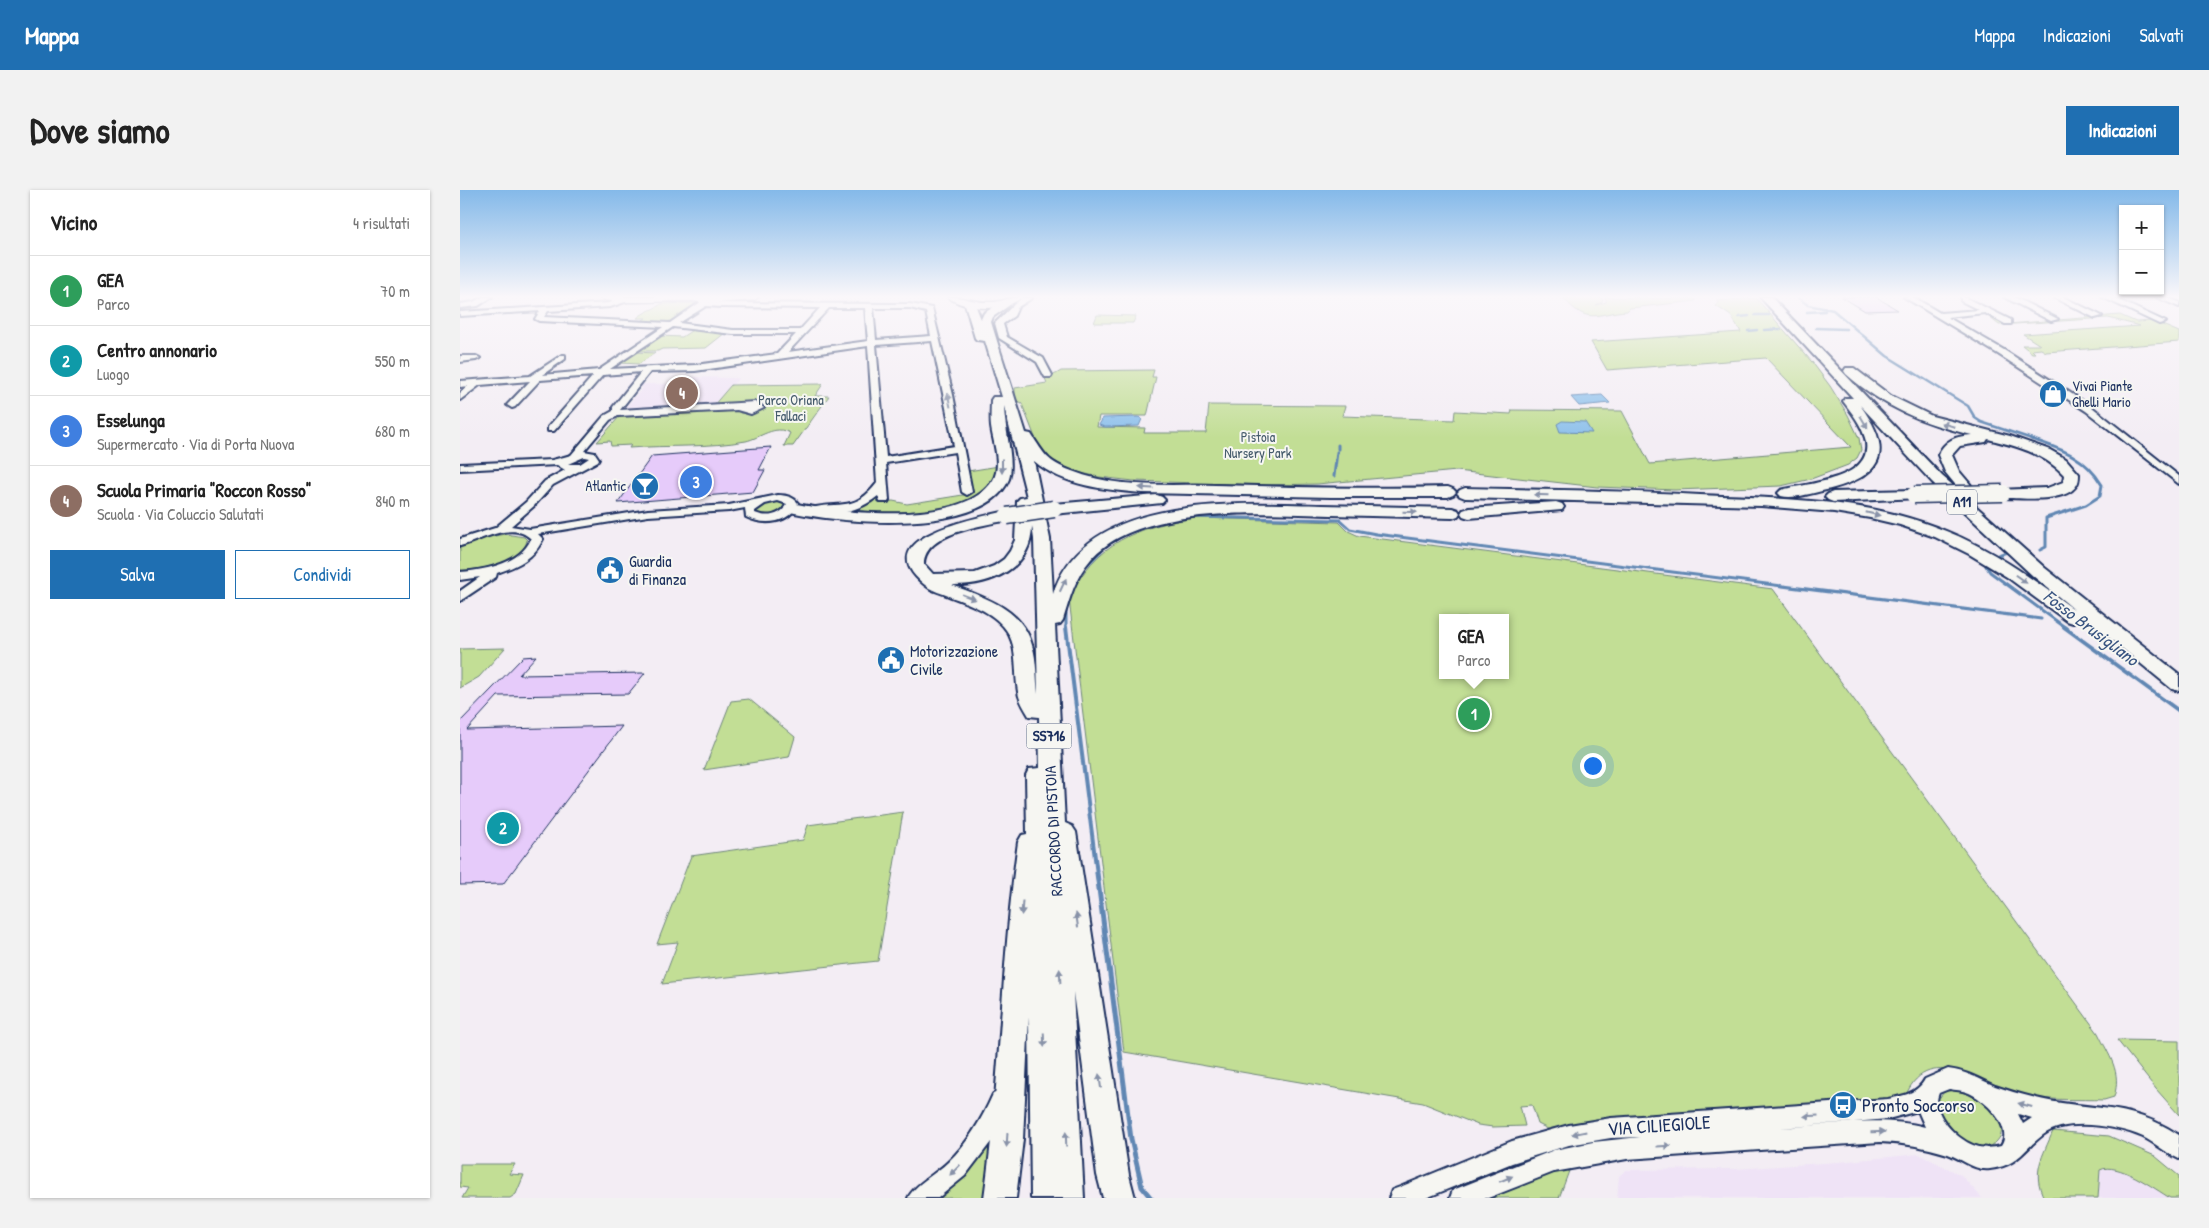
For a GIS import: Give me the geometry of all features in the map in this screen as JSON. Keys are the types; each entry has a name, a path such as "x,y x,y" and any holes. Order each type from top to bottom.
{"highway":[{"name":"RACCORDO DI PISTOIA","path":"982,344 1025,501 1032,558 1036,711 1045,807"},
{"name":"RACCORDO DI PISTOIA","path":"992,344 1028,465 1040,521 1047,648 1045,807 1058,1194"},
{"path":"1686,499 1771,495 1812,490 1849,478 1865,467 1870,461 1874,443 1867,426 1813,344"},
{"name":"A11","path":"1815,344 1985,511 2086,598 2179,672"},
{"name":"A11","path":"1815,344 1925,466 1978,517 2052,583 2179,684"},
{"path":"1465,493 1686,499 2004,493 2055,491 2068,487 2072,478 2065,466 2054,458 2012,442 1937,422 1898,406 1868,387 1816,344"},
{"path":"793,507 830,514 914,518 941,514 978,502 994,489 1002,476 998,400"},
{"path":"1016,424 1024,434 1032,451 1050,466 1074,477 1095,482 1144,488 1370,494"},
{"path":"1985,511 1952,472 1947,462 1946,452 1952,444 1966,440 2012,442"},
{"path":"1036,711 1028,694 1023,644 1011,623 994,609 936,585 917,567 916,561 920,549 929,540 963,525 1054,509 1159,500 1258,499 1448,492"},
{"path":"1258,499 1367,511"},
{"path":"1469,513 1660,499"},
{"path":"1686,499 1782,501 1838,506 1887,517 1938,533 1975,550 2017,576 2179,693"},
{"path":"926,576 953,581 970,580 991,574 1008,564 1023,540 1025,501"},
{"path":"1047,648 1057,600 1070,570 1098,543 1123,530 1161,516 1202,510 1452,513"},
{"path":"1000,1198 1007,1147 1025,874 1045,807 1060,819 1064,836 1112,1165 1119,1198"}],"street":[{"path":"551,429 601,372 641,344"},
{"path":"779,357 791,344"},
{"path":"460,384 601,372 695,368 865,344"},
{"path":"872,344 881,485 884,500"},
{"path":"937,344 967,492"},
{"path":"1014,344 1040,360 1048,375"},
{"path":"1986,344 2089,409 2179,481"},
{"path":"512,405 535,378 562,357"},
{"path":"460,359 476,358"},
{"path":"616,409 648,369"},
{"path":"460,397 477,383"},
{"path":"460,543 498,530 530,504 607,418 616,413 738,407"},
{"path":"880,461 958,448"},
{"path":"460,467 593,456 594,460 549,483"},
{"path":"569,459 576,468"},
{"path":"729,508 749,514 754,518 766,519 781,515 793,507 813,510 839,509 869,498 876,493 881,485"},
{"path":"498,530 529,531 603,522 661,512 729,508 783,498 791,500 793,507"},
{"path":"749,514 753,507 761,502"},
{"path":"530,504 529,531 536,539 533,548"},
{"path":"460,576 483,573 504,566 522,557 533,548 569,532 603,522"},
{"path":"460,597 504,566"},
{"path":"919,1198 950,1175 981,1140 998,1107 1011,1068"},
{"name":"VIA CILIEGIOLE","path":"1948,1079 1970,1083 1985,1092 1999,1104 2010,1118 2015,1133 2014,1146 2007,1155 1988,1160 1966,1153 1952,1145 1939,1133 1930,1119 1926,1106 1926,1095 1931,1085 1948,1079"},
{"path":"1985,1092 2021,1104 2066,1114 2098,1115 2136,1123 2179,1148"},
{"name":"VIA CILIEGIOLE","path":"1400,1198 1512,1152 1569,1135 1611,1128 1888,1109 1910,1104 1926,1095"},
{"path":"2014,1146 2037,1126 2066,1114"},
{"name":"VIA CILIEGIOLE","path":"1461,1198 1554,1161 1627,1148 1880,1132 1908,1134 1952,1145"}],"shaded area":[{"path":"689,377 739,378 713,406 624,409 643,388 639,386 641,384 680,384"},
{"path":"2053,1131 2109,1136 2155,1156 2179,1176 2179,1198 2044,1198 2037,1180 2037,1171"},
{"path":"1919,1154 1961,1175 1982,1198 1617,1198 1619,1176 1626,1170 1735,1169"}],"green space":[{"path":"647,344 711,344 706,348 636,351"},
{"name":"Pistoia Nursery Park","path":"1592,344 1796,344 1830,386 1848,415 1859,438 1861,450 1857,458 1848,465 1811,479 1781,486 1675,490 1597,487 1457,471 1317,484 1266,485 1134,481 1099,477 1073,471 1050,459 1038,445 1022,404 1015,399 1015,388 1047,383 1044,376 1061,371 1154,370 1152,377 1156,377 1147,416 1099,416 1097,427 1145,428 1144,433 1206,433 1209,405 1345,406 1342,416 1454,420 1455,411 1511,414 1512,410 1622,411 1650,464 1851,447 1766,358 1607,370"},
{"path":"2039,344 2152,344 2046,352 2041,349 2032,350 2035,353 2032,353 2022,345 2040,345"},
{"path":"635,352 655,353 639,364 619,363"},
{"name":"Parco Oriana Fallaci","path":"823,384 815,396 829,396 793,446 784,446 790,433 779,430 768,432 746,441 717,445 629,448 631,445 611,446 610,441 597,442 620,416 739,411 740,413 749,413 761,409 770,399 762,398 758,404 713,406 731,385"},
{"path":"999,466 996,477 989,486 977,497 962,505 944,510 906,513 853,510 879,496 878,502 893,501 907,504 969,494 968,471"},
{"path":"775,501 785,503 786,506 780,512 768,516 756,512 764,504"},
{"path":"1197,518 1339,522 1348,531 1359,536 1773,589 2098,1033 2115,1071 2116,1088 2114,1097 2104,1100 2036,1098 2012,1092 1961,1073 1945,1070 1929,1071 1916,1079 1906,1095 1881,1100 1604,1119 1548,1129 1538,1124 1532,1105 1520,1106 1525,1126 1493,1127 1478,1125 1423,1103 1124,1052 1069,599 1079,580 1091,564 1105,551 1121,540 1156,526"},
{"path":"505,534 524,537 527,540 524,548 518,554 499,564 478,569 460,570 460,548 479,539"},
{"path":"505,648 479,677 460,688 460,649"},
{"path":"749,699 795,737 789,757 704,770 731,701"},
{"path":"903,812 878,961 662,984 678,942 657,944 691,856 803,840 808,825"},
{"path":"2117,1040 2179,1041 2179,1115 2156,1089"},
{"path":"1952,1090 1971,1096 1981,1102 1997,1117 2001,1126 2001,1134 1996,1142 1989,1146 1973,1145 1957,1135 1944,1122 1938,1113 1937,1101 1944,1092"},
{"path":"2053,1131 2109,1136 2155,1156 2179,1176 2179,1198 2170,1198 2136,1177 2116,1169 2107,1168 2100,1170 2098,1198 2044,1198 2040,1189 2038,1172 2042,1156"},
{"path":"994,1136 992,1198 933,1198"},
{"path":"460,1164 515,1164 509,1174 524,1175 516,1194 510,1198 462,1198 468,1188 460,1187"},
{"path":"1568,1168 1569,1171 1559,1198 1483,1198 1532,1178"}],"water":[{"path":"1602,395 1610,403 1579,406 1571,397"},
{"path":"1139,417 1142,419 1139,426 1105,427 1099,425 1103,418"},
{"path":"1562,421 1585,422 1592,433 1560,432 1557,424"}],"building":[{"path":"771,447 759,470 765,470 753,492 618,503 652,456"},
{"path":"536,656 519,675 645,673 628,694 498,696 467,730 622,726 503,884 460,885 460,722 523,657"}],"waterway":[{"name":"Fosso Brusigliano","path":"1873,344 1887,356 1968,406 1975,418 1981,422 2035,440"},
{"name":"Fosso Brusigliano","path":"2031,439 2062,450 2080,460 2102,485 2100,496 2086,505 2046,518 2046,547 2040,550"},
{"path":"1334,476 1337,452"},
{"path":"1190,517 1340,520 1350,529 1376,534 2041,619"},
{"path":"1083,569 1101,551"},
{"name":"Fosso Brusigliano","path":"1998,555 2007,552"},
{"name":"Fosso Brusigliano","path":"1986,566 1990,572 2066,628"},
{"path":"1066,608 1066,627"},
{"path":"1066,627 1097,874"},
{"name":"Fosso Brusigliano","path":"2064,627 2179,711"},
{"path":"1097,873 1131,1139 1142,1187 1151,1198"}],"place":[{"name":"Scuola Primaria \"Roccon Rosso\"","path":"682,393"},
{"name":"Vivai Piante Ghelli Mario","path":"2053,394"},
{"name":"Esselunga","path":"696,482"},
{"name":"Atlantic","path":"645,486"},
{"name":"Guardia di Finanza","path":"610,570"},
{"name":"Motorizzazione Civile","path":"891,660"},
{"name":"GEA","path":"1474,714"},
{"name":"Centro annonario","path":"503,828"},
{"name":"Pronto Soccorso","path":"1843,1105"}]}
